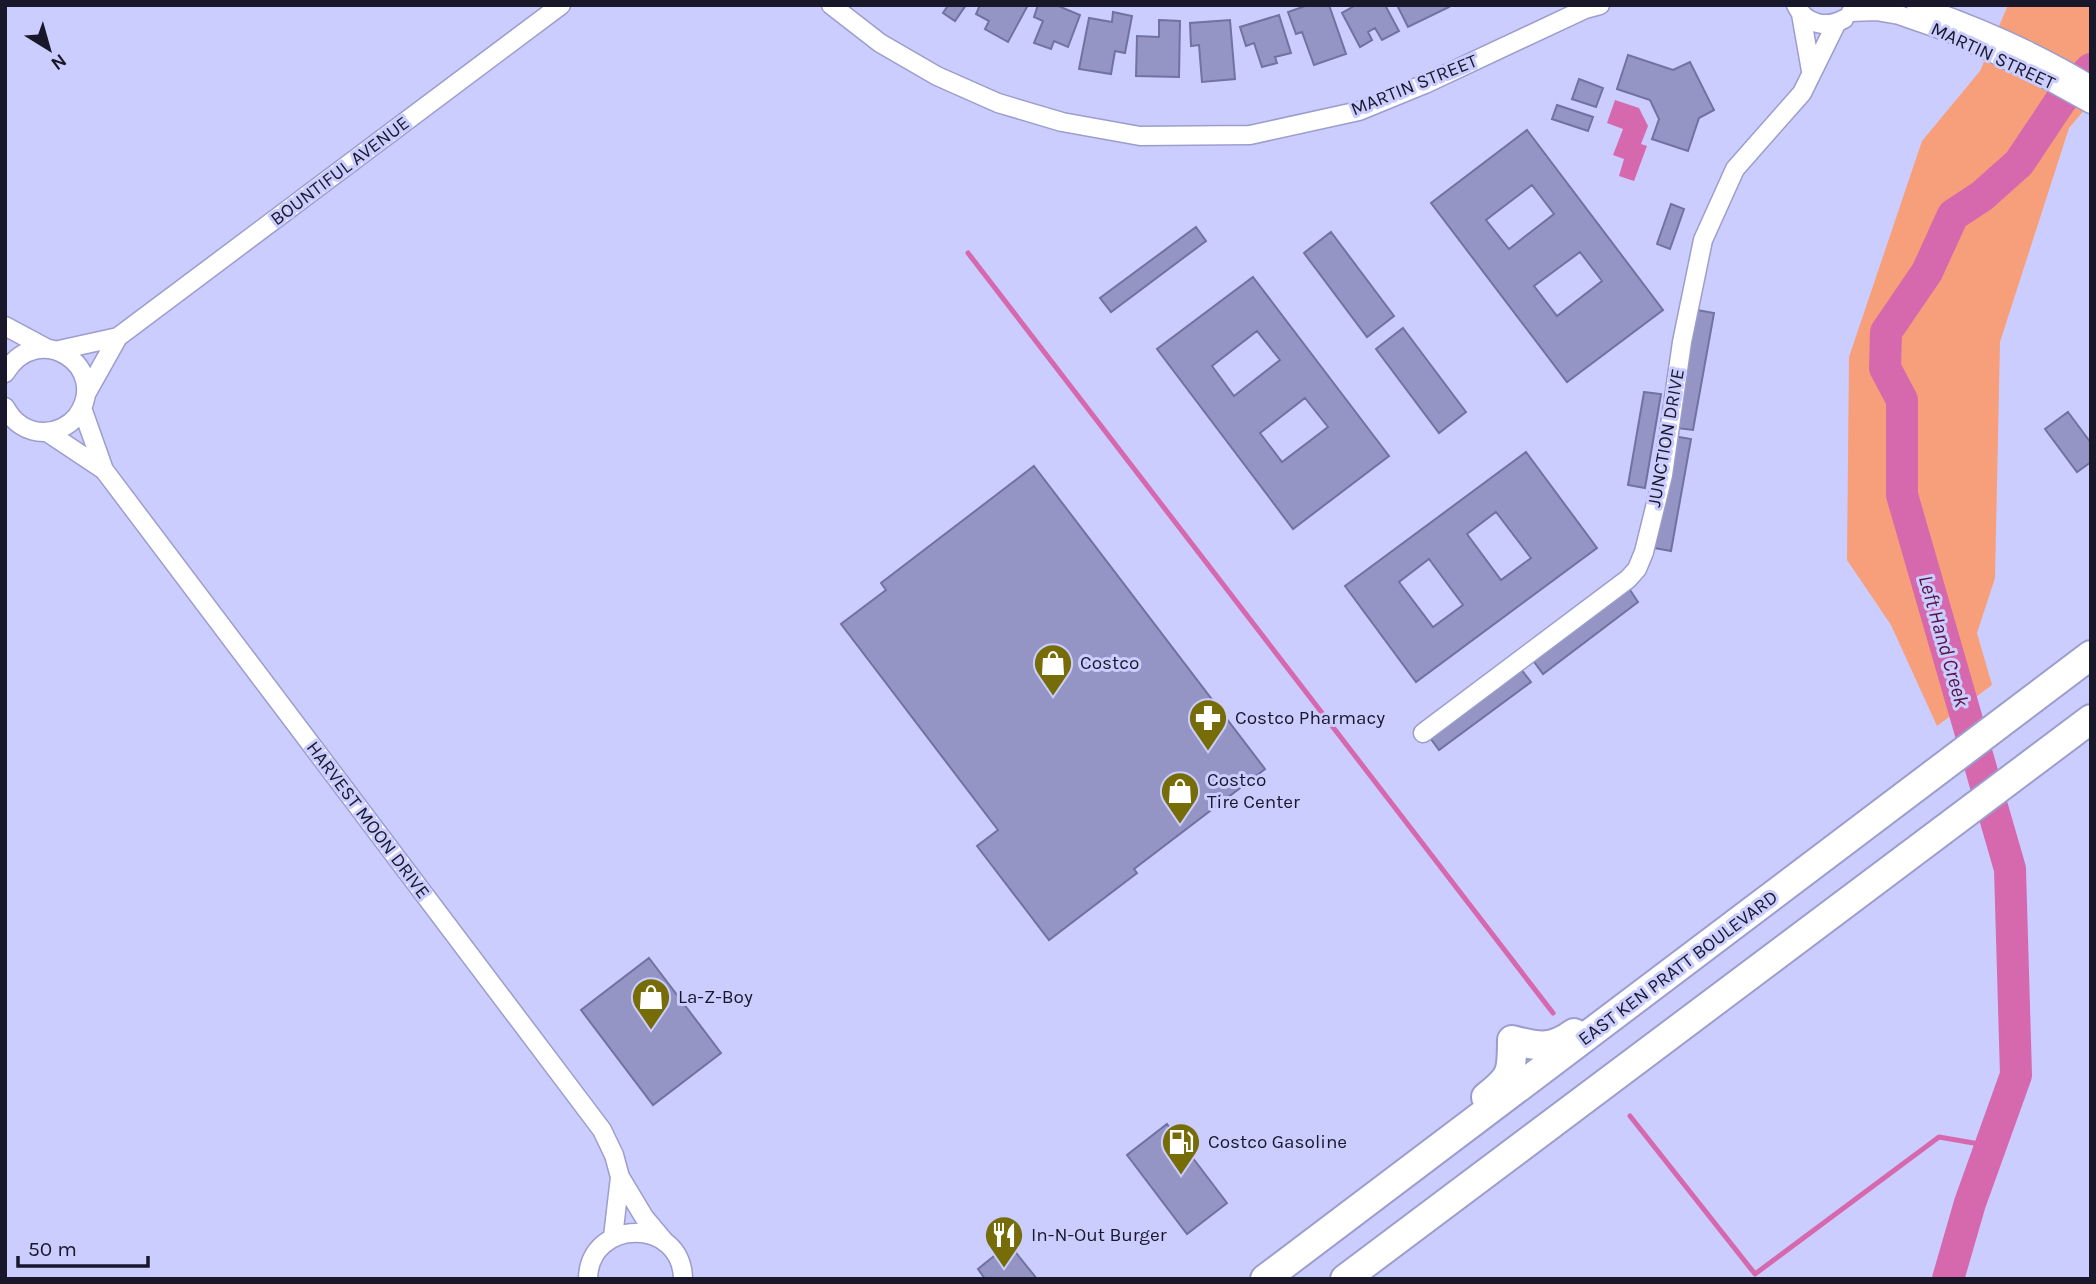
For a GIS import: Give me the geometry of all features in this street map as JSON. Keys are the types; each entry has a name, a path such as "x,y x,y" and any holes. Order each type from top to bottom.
{"highway":[{"name":"EAST KEN PRATT BOULEVARD","path":"1265,1279 2091,655"},
{"path":"1345,1279 2091,719"},
{"path":"1427,1157 1438,1133 1505,1082 1512,1066 1512,1040 1540,1047 1565,1040 1741,909 1756,909"}],"street":[{"name":"BOUNTIFUL AVENUE","path":"118,337 561,5"},
{"name":"MARTIN STREET","path":"831,5 880,43 914,63 998,103 1062,122 1140,136 1250,135 1359,111 1425,84 1585,9 1600,5"},
{"name":"MARTIN STREET","path":"1916,5 2091,104"},
{"path":"1796,8 1811,71"},
{"name":"MARTIN STREET","path":"1796,8 1811,22 1824,25 1848,13 1876,11 1951,25 2044,57 2091,85"},
{"name":"JUNCTION DRIVE","path":"1423,733 1628,579 1637,569 1644,552 1663,475 1682,342 1703,240 1735,169 1802,93 1811,71 1848,13"},
{"path":"5,326 70,357 79,367 85,380 84,401 104,470"},
{"path":"5,373 21,355 33,349 52,349 118,337"},
{"path":"5,407 20,425 33,431 47,432 61,428 73,420 118,337"},
{"path":"47,432 104,470"},
{"name":"HARVEST MOON DRIVE","path":"104,470 602,1130 614,1155 620,1177 644,1217 680,1262 683,1279"},
{"name":"HARVEST MOON DRIVE","path":"613,1237 620,1177"},
{"path":"588,1279 592,1259 613,1237 640,1232 665,1242"}],"shaded area":[{"path":"2008,5 2091,5 2091,102 2069,128 2000,342 1995,578 1977,633 1992,685 1937,726 1891,625 1847,560 1849,357 1922,141 1980,71"},
{"path":"1615,100 1639,108 1648,126 1641,144 1647,146 1634,181 1619,176 1624,159 1613,155 1623,129 1607,123"}],"building":[{"path":"943,5 966,5 955,21 943,13 947,7"},
{"path":"980,5 1028,5 1008,42 985,29 989,21 976,14"},
{"path":"1038,5 1056,5 1080,15 1068,47 1054,41 1051,49 1034,43 1043,21 1034,17"},
{"path":"1308,5 1329,5 1346,54 1314,65 1302,32 1296,34 1288,12"},
{"path":"1356,5 1385,5 1399,31 1382,40 1375,28 1368,32 1372,40 1360,47 1342,13"},
{"path":"1397,5 1448,5 1449,7 1408,27"},
{"path":"1113,12 1132,16 1125,53 1115,51 1111,74 1079,69 1089,18 1112,22"},
{"path":"1279,15 1291,53 1275,57 1277,63 1262,67 1254,43 1246,46 1240,27"},
{"path":"1159,20 1180,21 1179,77 1136,76 1137,36 1159,37"},
{"path":"1230,20 1235,79 1202,82 1199,45 1191,46 1190,23"},
{"path":"1628,55 1673,70 1690,62 1714,110 1699,118 1688,151 1652,139 1659,119 1650,100 1617,89"},
{"path":"1579,79 1603,88 1596,107 1572,99"},
{"path":"1557,105 1593,117 1588,131 1552,119"},
{"path":"1527,130 1663,310 1567,382 1431,203","holes":["1532,185 1554,214 1509,249 1486,220","1580,252 1602,281 1557,316 1534,286"]},
{"path":"1671,204 1684,209 1670,249 1657,244"},
{"path":"1196,227 1206,241 1111,312 1100,298"},
{"path":"1331,232 1394,316 1367,337 1304,253"},
{"path":"1253,277 1389,456 1293,529 1157,349","holes":["1257,331 1280,360 1234,396 1212,366","1305,398 1328,427 1282,462 1260,433"]},
{"path":"1697,310 1714,313 1693,430 1676,428"},
{"path":"1403,328 1466,412 1439,433 1376,349"},
{"path":"1644,392 1661,394 1645,488 1628,485"},
{"path":"2068,412 2091,443 2091,462 2077,472 2045,429"},
{"path":"1673,436 1691,439 1671,551 1654,548"},
{"path":"1526,452 1597,548 1416,682 1345,586","holes":["1496,512 1531,558 1501,580 1467,534","1429,559 1463,605 1433,627 1399,582"]},
{"name":"Costco","path":"1034,466 1265,769 1134,869 1137,873 1049,940 977,846 998,830 841,624 886,590 881,583"},
{"path":"1628,587 1638,602 1543,674 1532,659"},
{"path":"1520,668 1531,682 1439,750 1428,735"},
{"name":"La-Z-Boy","path":"649,958 721,1053 653,1105 581,1010"},
{"path":"1167,1124 1227,1203 1187,1234 1127,1155"},
{"path":"1009,1244 1037,1279 985,1279 978,1269"}],"waterway":[{"name":"Left Hand Creek","path":"1948,1279 1970,1203 2016,1075 2010,869 1902,495 1902,400 1885,368 1886,332 1927,272 1953,215 1982,196 2019,163 2061,100 2091,69"},
{"path":"968,253 1553,1013"},
{"path":"1630,1116 1755,1274 1939,1137 1991,1146"}],"place":[{"name":"Costco","path":"1053,697"},
{"name":"Costco Pharmacy","path":"1208,752"},
{"name":"Costco Tire Center","path":"1180,825"},
{"name":"La-Z-Boy","path":"651,1031"},
{"name":"Costco Gasoline","path":"1181,1176"},
{"name":"In-N-Out Burger","path":"1004,1269"}]}
